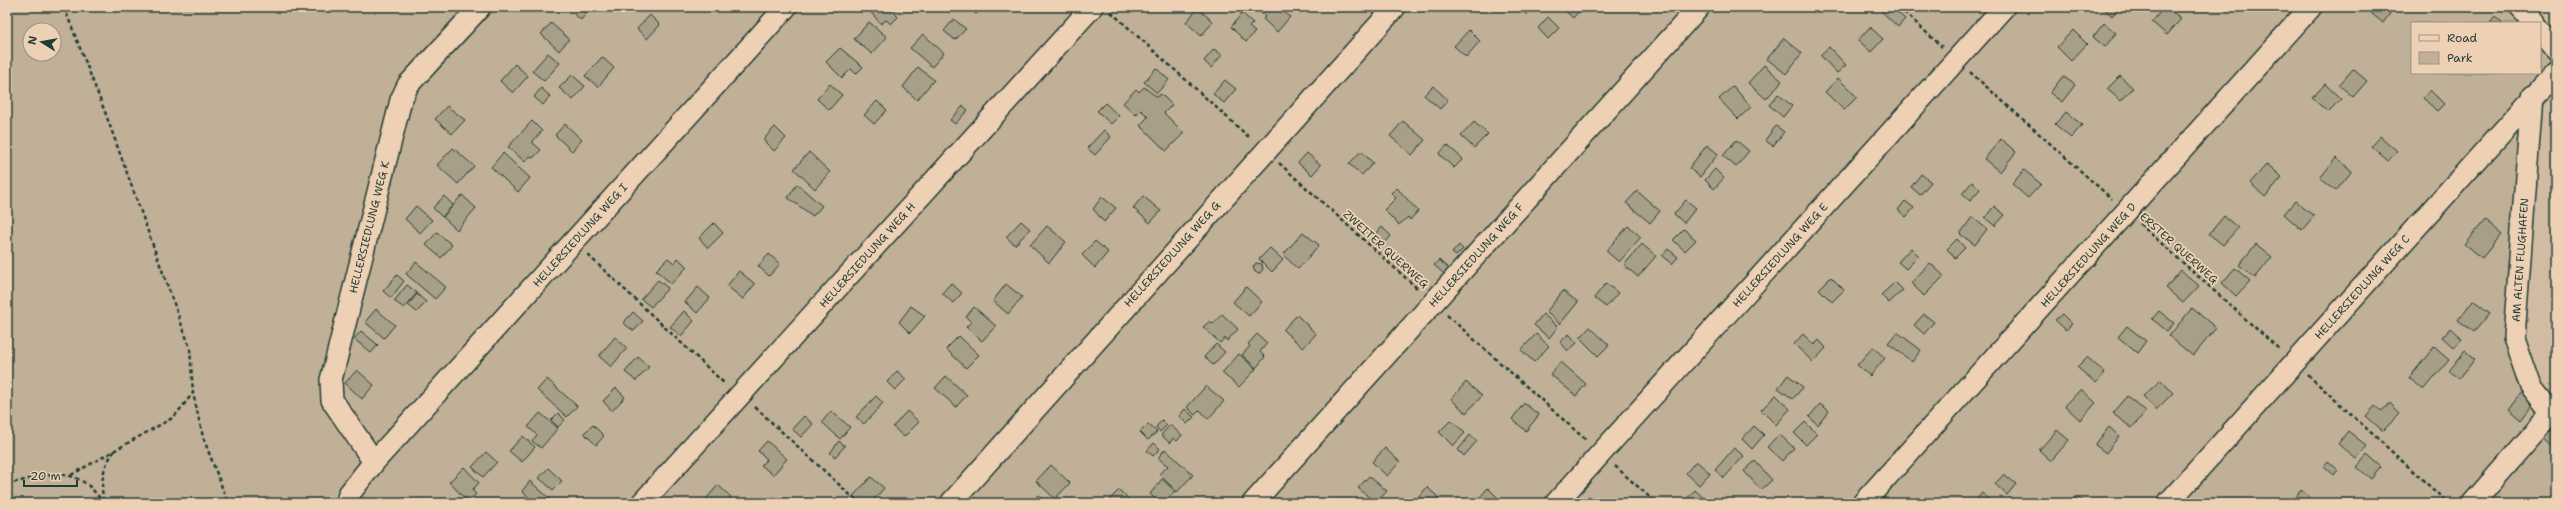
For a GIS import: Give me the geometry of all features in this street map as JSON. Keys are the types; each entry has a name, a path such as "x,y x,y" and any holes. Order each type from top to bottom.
{"lane":[{"name":"HELLERSIEDLUNG WEG K","path":"374,462 332,400 331,380 401,100 408,85 480,7"},
{"name":"HELLERSIEDLUNG WEG I","path":"347,503 349,494 374,462 786,7"},
{"name":"HELLERSIEDLUNG WEG H","path":"642,503 1092,7"},
{"name":"HELLERSIEDLUNG WEG G","path":"951,503 1395,7"},
{"name":"HELLERSIEDLUNG WEG F","path":"1253,503 1699,7"},
{"name":"HELLERSIEDLUNG WEG E","path":"1556,503 2004,7"},
{"name":"HELLERSIEDLUNG WEG D","path":"1863,503 2311,7"},
{"path":"2520,7 2533,22"},
{"path":"2541,31 2556,49"},
{"name":"HELLERSIEDLUNG WEG C","path":"2168,503 2532,96 2556,72"},
{"name":"AM ALTEN FLUGHAFEN","path":"2532,96 2514,338 2531,387 2554,417"},
{"path":"2472,503 2554,417"}],"path":[{"path":"64,7 105,112 190,348 193,393 204,437 228,503"},
{"name":"ZWEITER QUERWEG","path":"1105,7 1656,503"},
{"name":"ERSTER QUERWEG","path":"1898,7 2448,503"},
{"path":"574,242 740,396 859,503"},
{"path":"7,484 60,474 71,474 118,446 174,417 193,393"},
{"path":"103,502 101,479 106,462 118,446"},
{"path":"71,474 88,487 103,502"}],"shaded area":[{"path":"2535,7 2556,7 2556,32"},
{"path":"2556,90 2556,400 2539,384 2521,337 2536,113"}],"green space":[{"path":"7,7 2535,7 2556,32 2556,90 2536,113 2521,337 2539,384 2556,400 2556,503 7,503"}],"building":[{"path":"579,7 591,7 581,20 574,14"},
{"path":"866,7 897,7 894,12 898,17 891,24 886,20 881,24"},
{"path":"968,7 982,7 976,14"},
{"path":"1266,7 1278,7 1290,17 1277,32 1263,19 1265,17 1261,13"},
{"path":"1518,7 1535,7 1527,15"},
{"path":"1561,7 1581,7 1582,8 1573,18"},
{"path":"1882,7 1892,7 1905,19 1898,27 1879,9"},
{"path":"2102,7 2121,7 2112,16"},
{"path":"2164,7 2181,19 2167,35 2152,22"},
{"path":"2376,7 2385,7 2391,12 2383,23 2371,13"},
{"path":"1198,8 1213,22 1201,36 1186,22"},
{"path":"1242,13 1253,23 1249,27 1255,32 1246,42 1231,27"},
{"path":"650,15 660,25 647,39 637,29"},
{"path":"2495,16 2502,22 2490,22"},
{"path":"1548,17 1559,28 1548,39 1538,28"},
{"path":"954,19 966,29 955,40 944,31"},
{"path":"869,22 887,37 872,54 854,39"},
{"path":"551,23 569,39 559,51 541,34"},
{"path":"2104,23 2116,33 2105,47 2093,37"},
{"path":"1870,27 1883,39 1871,52 1858,40"},
{"path":"1469,30 1480,41 1466,57 1454,46"},
{"path":"2073,30 2087,44 2071,61 2057,47"},
{"path":"923,34 944,53 932,67 910,48"},
{"path":"1784,38 1802,53 1786,74 1767,59"},
{"path":"1829,47 1846,65 1837,73 1820,55"},
{"path":"840,48 863,67 856,74 851,69 842,78 826,62"},
{"path":"1214,49 1222,55 1211,68 1204,61"},
{"path":"548,53 560,63 544,81 532,71"},
{"path":"602,57 614,68 598,87 585,76"},
{"path":"515,64 528,76 513,93 500,81"},
{"path":"1764,65 1782,81 1766,99 1748,83"},
{"path":"918,67 934,80 917,100 903,87"},
{"path":"1156,68 1169,80 1157,93 1144,82"},
{"path":"2353,69 2367,81 2353,97 2339,85"},
{"path":"572,75 585,86 573,100 559,88"},
{"path":"2063,76 2075,85 2062,102 2050,93"},
{"path":"2120,76 2133,88 2121,101 2107,89"},
{"path":"1838,78 1857,97 1844,110 1825,92"},
{"path":"1225,80 1236,89 1224,103 1213,94"},
{"path":"830,84 842,95 829,110 817,99"},
{"path":"2325,84 2341,99 2328,112 2312,98"},
{"path":"1433,86 1448,100 1440,109 1424,95"},
{"path":"1733,86 1751,107 1738,119 1719,99"},
{"path":"1144,87 1157,97 1161,94 1172,105 1164,113 1184,133 1166,151 1140,125 1148,117 1141,110 1136,115 1123,103 1136,89 1139,92"},
{"path":"541,88 550,96 543,105 534,97"},
{"path":"2430,90 2444,104 2437,111 2423,98"},
{"path":"1778,94 1792,106 1783,117 1769,105"},
{"path":"877,101 887,110 874,124 864,115"},
{"path":"1105,103 1119,116 1111,124 1097,111"},
{"path":"447,106 465,120 452,134 435,119"},
{"path":"963,106 968,110 955,124 950,120"},
{"path":"2066,112 2082,125 2071,138 2055,124"},
{"path":"532,121 542,131 532,142 541,150 533,158 530,156 525,162 508,147"},
{"path":"1403,121 1425,140 1412,155 1390,136"},
{"path":"1474,122 1488,134 1474,148 1461,136"},
{"path":"565,124 582,140 572,151 555,135"},
{"path":"1776,126 1784,132 1773,146 1765,140"},
{"path":"775,127 786,138 774,151 763,140"},
{"path":"1104,130 1111,137 1095,155 1087,148"},
{"path":"2380,136 2397,151 2388,161 2371,146"},
{"path":"2001,139 2016,152 2000,172 1984,159"},
{"path":"1736,140 1749,151 1736,167 1723,156"},
{"path":"1447,145 1463,159 1454,168 1439,154"},
{"path":"1707,145 1718,154 1700,177 1689,168"},
{"path":"453,148 474,166 458,184 437,165"},
{"path":"1361,151 1373,163 1362,175 1349,164"},
{"path":"809,152 830,172 815,189 794,169"},
{"path":"503,153 530,178 518,192 491,167"},
{"path":"1307,153 1321,165 1312,175 1298,163"},
{"path":"2336,158 2352,171 2336,191 2320,178"},
{"path":"2267,164 2282,177 2265,197 2250,183"},
{"path":"1715,169 1724,178 1714,189 1705,180"},
{"path":"2024,170 2041,184 2028,198 2012,184"},
{"path":"1921,174 1931,182 1920,195 1911,187"},
{"path":"1972,182 1980,189 1970,201 1962,194"},
{"path":"797,184 822,206 813,216 788,198"},
{"path":"1397,188 1418,211 1410,220 1408,217 1399,225 1384,210 1396,198 1391,193"},
{"path":"1637,191 1660,211 1650,223 1626,203"},
{"path":"462,195 476,208 457,230 443,217"},
{"path":"444,196 453,205 442,217 433,208"},
{"path":"1143,196 1161,211 1150,223 1133,208"},
{"path":"1102,197 1116,208 1104,222 1093,209"},
{"path":"1686,200 1696,208 1684,223 1674,214"},
{"path":"1905,201 1914,208 1906,217 1898,210"},
{"path":"2295,201 2314,216 2302,230 2284,214"},
{"path":"416,206 432,220 420,233 405,219"},
{"path":"1994,206 2005,215 1995,226 1985,218"},
{"path":"2224,216 2238,228 2223,245 2209,234"},
{"path":"1972,217 1987,229 1975,245 1960,234"},
{"path":"2485,220 2502,234 2482,258 2465,244"},
{"path":"1021,221 1030,229 1015,245 1006,237"},
{"path":"714,223 723,233 708,248 699,238"},
{"path":"1047,226 1066,242 1049,263 1030,245"},
{"path":"1628,226 1641,237 1619,262 1606,251"},
{"path":"1382,227 1391,236 1385,243 1376,234"},
{"path":"1684,229 1696,240 1685,251 1673,240"},
{"path":"437,232 452,245 441,258 426,245"},
{"path":"1303,232 1319,245 1298,269 1283,255"},
{"path":"1957,239 1965,248 1955,258 1947,249"},
{"path":"1095,241 1108,252 1095,268 1082,255"},
{"path":"1642,244 1656,256 1638,277 1624,265"},
{"path":"2256,244 2272,257 2255,278 2239,265"},
{"path":"1459,245 1463,249 1456,256 1452,253"},
{"path":"1270,248 1283,260 1272,272 1259,259"},
{"path":"1911,248 1919,256 1906,269 1898,262"},
{"path":"1668,249 1678,257 1672,264 1662,256"},
{"path":"769,254 780,264 769,276 758,266"},
{"path":"668,258 674,263 678,258 687,267 671,284 656,270"},
{"path":"1439,260 1449,269 1444,274 1434,265"},
{"path":"416,262 446,287 435,299 406,274"},
{"path":"1256,263 1262,264 1263,269 1260,273 1255,272 1253,267"},
{"path":"1930,263 1944,276 1924,296 1911,283"},
{"path":"2235,268 2250,281 2236,296 2222,283"},
{"path":"2181,270 2199,286 2183,303 2166,288"},
{"path":"739,271 755,284 743,299 727,286"},
{"path":"397,275 404,281 391,298 383,291"},
{"path":"1831,277 1844,290 1832,302 1819,289"},
{"path":"658,280 668,288 651,307 641,299"},
{"path":"1895,282 1903,290 1889,303 1881,295"},
{"path":"951,283 962,293 953,303 942,293"},
{"path":"1606,283 1618,293 1606,307 1594,298"},
{"path":"1006,284 1022,297 1008,314 993,301"},
{"path":"407,285 417,293 404,308 394,301"},
{"path":"698,287 710,298 697,313 685,302"},
{"path":"1246,287 1262,302 1249,316 1233,302"},
{"path":"1563,291 1578,302 1560,324 1546,312"},
{"path":"417,294 426,302 417,312 408,305"},
{"path":"2473,300 2490,313 2474,332 2458,320"},
{"path":"911,306 925,316 910,333 899,322"},
{"path":"974,307 996,326 982,341 966,327 971,322 966,317"},
{"path":"2192,308 2216,328 2193,356 2169,336"},
{"path":"376,309 395,325 384,338 365,322"},
{"path":"684,311 694,321 681,336 670,327"},
{"path":"2159,311 2174,323 2167,331 2152,319"},
{"path":"633,312 643,321 634,331 623,323"},
{"path":"1222,314 1238,329 1227,341 1225,338 1220,343 1203,327 1210,321 1213,324"},
{"path":"1543,314 1558,327 1549,338 1534,325"},
{"path":"1924,314 1934,322 1924,334 1914,325"},
{"path":"2062,314 2072,324 2066,330 2055,320"},
{"path":"1297,315 1316,334 1303,348 1283,330"},
{"path":"2127,326 2146,341 2137,353 2118,337"},
{"path":"1590,327 1609,345 1598,356 1580,338"},
{"path":"2450,328 2462,339 2454,348 2442,337"},
{"path":"361,331 378,345 371,353 354,339"},
{"path":"1897,332 1921,350 1912,362 1888,343"},
{"path":"1257,334 1267,343 1260,352 1265,357 1256,368 1242,355 1250,346 1248,344"},
{"path":"1536,334 1549,346 1534,362 1521,350"},
{"path":"1569,334 1577,343 1568,351 1560,342"},
{"path":"1803,334 1814,345 1819,340 1826,348 1813,362 1794,344"},
{"path":"959,336 979,355 966,368 946,349"},
{"path":"615,337 627,348 611,367 599,356"},
{"path":"1216,344 1225,352 1213,365 1204,357"},
{"path":"1873,347 1885,358 1870,376 1857,365"},
{"path":"2434,347 2449,360 2424,390 2409,378"},
{"path":"2465,351 2475,359 2459,379 2449,371"},
{"path":"1239,354 1256,369 1239,387 1222,373"},
{"path":"638,357 649,367 636,381 625,372"},
{"path":"2087,357 2105,373 2096,383 2077,367"},
{"path":"1561,362 1586,384 1576,396 1550,374"},
{"path":"357,370 374,385 362,399 345,383"},
{"path":"897,371 906,379 895,390 887,382"},
{"path":"1788,375 1803,387 1793,399 1778,388"},
{"path":"946,376 967,395 956,407 935,388"},
{"path":"547,379 577,406 567,417 537,390"},
{"path":"2161,380 2173,393 2156,410 2143,396"},
{"path":"1466,382 1482,396 1466,413 1451,399"},
{"path":"1206,386 1224,401 1208,419 1200,410 1195,415 1187,407"},
{"path":"616,388 625,397 612,411 603,401"},
{"path":"2081,389 2096,403 2080,420 2065,406"},
{"path":"2521,392 2534,403 2521,420 2508,409"},
{"path":"1776,395 1790,409 1776,425 1761,410"},
{"path":"876,396 883,403 864,424 856,417"},
{"path":"2127,396 2146,411 2132,428 2112,413"},
{"path":"1524,403 1539,415 1526,431 1512,419"},
{"path":"2390,403 2400,413 2383,431 2366,416 2375,406 2382,412"},
{"path":"1820,404 1829,411 1818,425 1809,417"},
{"path":"1185,409 1194,417 1187,424 1179,416"},
{"path":"831,411 850,427 840,439 822,422"},
{"path":"907,411 919,422 904,437 893,427"},
{"path":"540,413 558,428 541,448 532,441 537,435 528,427"},
{"path":"558,413 565,420 558,427 551,420"},
{"path":"804,416 813,424 801,437 792,429"},
{"path":"1162,420 1167,425 1160,432 1156,427"},
{"path":"1451,420 1465,433 1453,446 1439,432"},
{"path":"1805,422 1817,434 1806,445 1794,433"},
{"path":"1148,424 1157,432 1148,440 1140,432"},
{"path":"593,425 604,436 596,445 584,433"},
{"path":"1170,425 1182,435 1177,441 1173,438 1170,443 1161,435"},
{"path":"1754,426 1764,435 1752,449 1742,439"},
{"path":"2109,427 2119,436 2106,453 2095,445"},
{"path":"2553,428 2556,431 2556,446 2553,448 2543,439"},
{"path":"2057,430 2069,440 2051,461 2039,450"},
{"path":"2348,431 2367,446 2356,459 2338,444"},
{"path":"1779,434 1794,448 1782,461 1767,447"},
{"path":"1470,435 1477,441 1464,456 1458,450"},
{"path":"523,436 535,447 522,462 509,451"},
{"path":"767,441 787,459 773,475 761,465 767,459 758,451"},
{"path":"839,441 845,446 835,457 830,453"},
{"path":"1154,443 1160,449 1153,456 1147,451"},
{"path":"1385,448 1400,462 1387,476 1372,462"},
{"path":"1734,448 1744,456 1724,478 1715,470"},
{"path":"1165,449 1193,475 1177,492 1159,474 1168,466 1158,458"},
{"path":"486,452 497,462 483,477 472,467"},
{"path":"2367,455 2381,467 2371,479 2357,467"},
{"path":"1696,461 1710,473 1699,485 1686,473"},
{"path":"1755,461 1772,480 1761,490 1744,471"},
{"path":"2328,461 2338,470 2334,475 2324,466"},
{"path":"1051,465 1070,483 1055,499 1036,481"},
{"path":"464,467 479,483 472,490 476,494 468,502 449,482"},
{"path":"548,468 562,481 553,490 539,478"},
{"path":"2004,474 2016,484 2007,495 1995,484"},
{"path":"1369,476 1387,491 1376,503 1358,488"},
{"path":"871,477 884,488 871,503 860,503 853,496"},
{"path":"1162,479 1175,491 1164,503 1159,503 1150,494"},
{"path":"530,481 551,500 548,503 535,503 522,491"},
{"path":"718,485 731,497 726,503 703,503"},
{"path":"1427,487 1439,498 1435,503 1414,503"},
{"path":"1488,488 1498,498 1493,503 1485,503 1480,497"},
{"path":"1119,490 1132,502 1131,503 1112,503 1109,500"},
{"path":"1695,490 1709,503 1683,503"},
{"path":"2301,490 2317,503 2290,503"},
{"path":"1982,493 1994,503 1973,503"},
{"path":"1038,495 1046,503 1031,503"},
{"path":"2076,496 2085,503 2070,503"}]}
